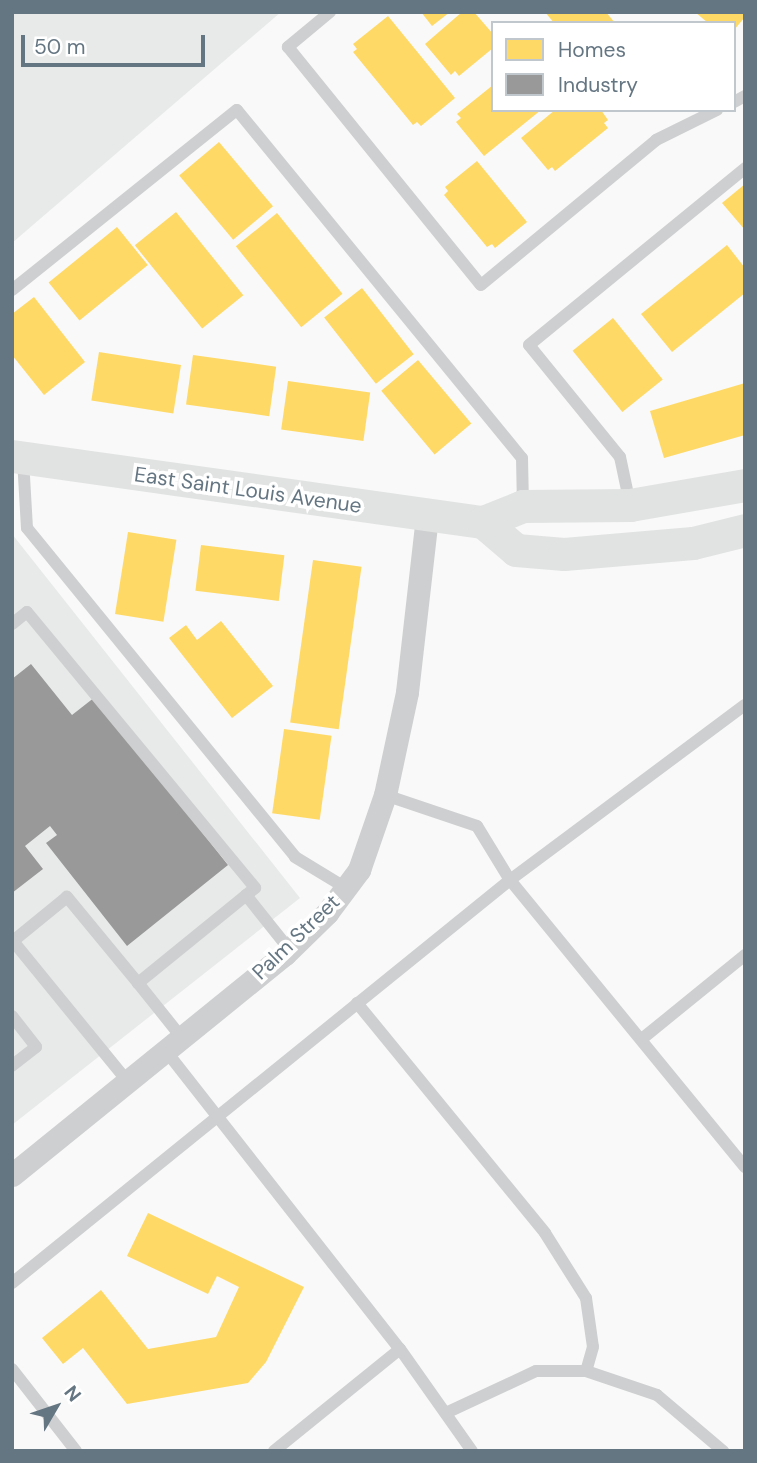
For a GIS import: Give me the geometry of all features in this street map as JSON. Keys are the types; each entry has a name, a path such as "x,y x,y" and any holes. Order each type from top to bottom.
{"main road":[{"name":"East Saint Louis Avenue","path":"17,456 483,522 523,506 630,505 745,485"},
{"path":"483,522 516,550 564,554 693,543 745,530"}],"street":[{"name":"Palm Street","path":"12,1175 289,949 346,888 359,870 385,795 407,692 428,516"}],"lane":[{"path":"330,12 288,47 481,285 656,140 713,112"},
{"path":"12,290 237,110 522,458 523,506"},
{"path":"630,505 620,457 529,345 745,168"},
{"path":"17,456 27,528 295,857 346,888"},
{"path":"12,624 27,612 255,888 138,984"},
{"path":"12,1283 510,880 745,705"},
{"path":"385,795 477,826 510,880 643,1038 745,1167"},
{"path":"246,895 289,949"},
{"path":"128,1082 12,940 67,897 138,984 218,1117 448,1412 472,1451"},
{"path":"643,1038 745,955"},
{"path":"357,1003 545,1233 586,1298 593,1347 586,1371"},
{"path":"12,1016 36,1046 12,1066"},
{"path":"274,1451 400,1349"},
{"path":"12,1368 76,1451"},
{"path":"448,1412 536,1371 586,1371 657,1395 712,1437 723,1451"}],"shaded area":[{"path":"12,12 281,12 12,243"},
{"path":"12,534 300,898 12,1125"}],"building: Homes":[{"path":"421,12 450,12 432,26"},
{"path":"462,12 474,12 491,32 491,50 459,76 455,71 451,75 425,44"},
{"path":"545,12 606,12 613,21 552,21"},
{"path":"695,12 745,12 745,17 736,28 736,21 706,21"},
{"path":"388,16 455,98 421,126 417,122 413,125 353,52 357,49 353,44"},
{"path":"491,87 491,112 539,112 484,156 456,122 461,118 457,114"},
{"path":"553,112 602,112 608,120 604,123 608,128 555,171 552,167 548,170 521,138"},
{"path":"219,142 273,206 233,240 179,175"},
{"path":"477,161 527,222 495,248 492,244 487,247 444,195 448,191 445,187"},
{"path":"745,184 745,230 722,203"},
{"path":"176,212 243,295 202,329 135,245"},
{"path":"277,213 342,294 301,327 236,246"},
{"path":"117,227 148,265 79,320 49,282"},
{"path":"727,245 745,268 745,293 672,352 641,314"},
{"path":"362,288 414,354 376,384 324,318"},
{"path":"34,297 85,362 44,395 12,355 12,314"},
{"path":"613,318 663,379 622,412 573,351"},
{"path":"99,352 181,365 173,413 91,400"},
{"path":"193,355 276,367 269,416 186,405"},
{"path":"418,360 471,424 435,454 381,391"},
{"path":"288,381 370,393 363,441 281,430"},
{"path":"745,383 745,435 664,458 650,411"},
{"path":"128,532 176,540 163,622 115,614"},
{"path":"201,545 284,555 279,601 195,591"},
{"path":"313,560 362,567 339,729 290,722"},
{"path":"221,621 273,686 232,718 169,638 186,625 197,640"},
{"path":"284,729 332,736 320,820 272,813"},
{"path":"148,1213 304,1287 266,1362 248,1383 127,1404 83,1348 63,1364 42,1338 101,1290 148,1349 216,1337 239,1287 217,1276 208,1294 127,1256"}],"building: Industry":[{"path":"31,664 72,715 95,697 228,865 127,946 46,843 57,835 50,826 25,846 43,869 12,893 12,679"}]}
